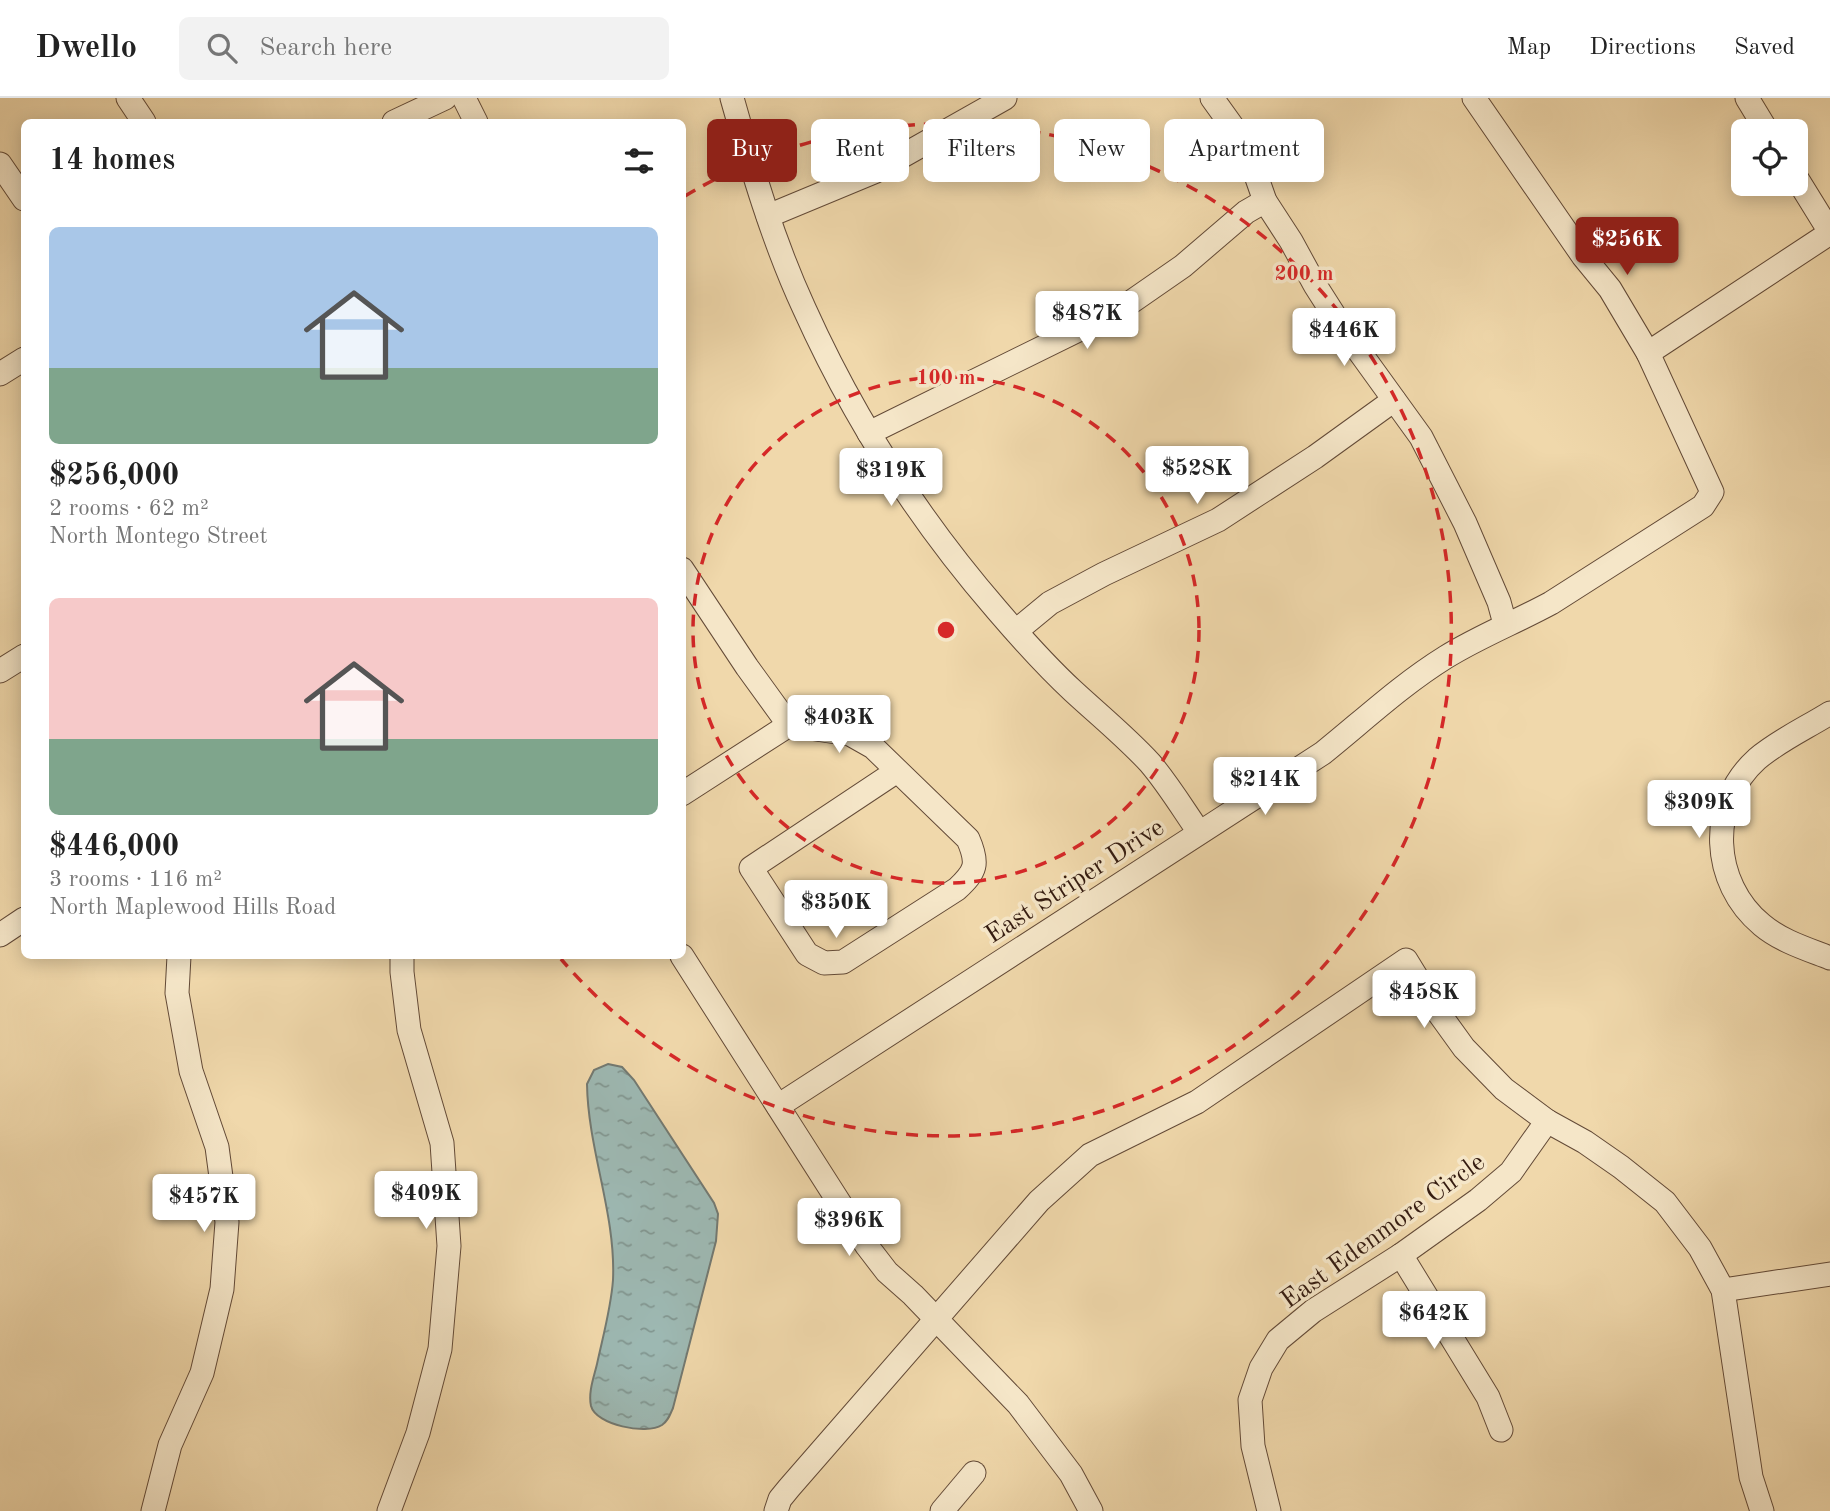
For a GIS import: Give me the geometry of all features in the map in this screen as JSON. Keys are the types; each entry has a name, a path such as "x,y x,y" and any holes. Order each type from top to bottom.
{"street":[{"path":"128,98 142,119"},
{"path":"400,119 445,98"},
{"path":"464,98 474,119"},
{"path":"732,98 768,216 803,306 831,366 905,490 952,556 1016,631 1072,690 1152,765 1199,832"},
{"path":"768,216 874,172 1006,98"},
{"path":"1212,98 1245,144 1265,201 1343,329 1420,437 1444,480 1499,602 1505,624"},
{"path":"1474,98 1575,245 1610,289 1648,353 1830,233 1808,196"},
{"path":"1747,98 1760,119"},
{"path":"0,164 21,195"},
{"path":"869,433 1121,309 1183,266 1246,212 1265,201"},
{"name":"East Striper Drive","path":"778,1106 1324,753 1381,704 1435,664 1505,624 1528,616 1551,603 1703,506 1712,492 1648,353"},
{"path":"0,374 21,361"},
{"path":"1016,631 1060,597 1218,520 1315,457 1394,400"},
{"path":"686,575 789,725"},
{"path":"0,671 21,658"},
{"path":"1830,713 1766,753 1746,771 1729,799 1721,832 1726,872 1734,893 1747,911 1764,927 1783,938 1830,958"},
{"path":"686,791 789,725 850,734 873,747 968,839 975,856 971,876 957,889 843,962 824,963 807,954 751,868 897,771"},
{"path":"0,935 21,921"},
{"path":"153,1511 170,1445 202,1373 222,1289 227,1222 217,1147 188,1058 177,993 179,959"},
{"path":"389,1511 418,1433 440,1349 449,1246 442,1143 409,1030 402,959"},
{"path":"684,959 867,1246 887,1272 1018,1404 1071,1474 1091,1511"},
{"path":"776,1511 780,1499 789,1488 1039,1201 1090,1155 1197,1102 1406,960 1464,1048 1504,1089 1547,1121 1585,1142 1621,1167 1665,1202 1700,1248 1723,1290 1751,1477 1762,1511"},
{"name":"East Edenmore Circle","path":"1269,1511 1253,1446 1250,1400 1261,1368 1279,1340 1313,1311 1401,1255 1478,1200 1511,1172 1547,1121"},
{"path":"1401,1255 1488,1397 1501,1430"},
{"path":"1723,1290 1830,1274"},
{"path":"942,1511 974,1473"}],"water":[{"path":"608,1064 622,1067 634,1080 714,1203 718,1214 716,1241 673,1408 666,1422 655,1428 634,1428 611,1423 595,1413 590,1401 610,1301 613,1255 592,1133 587,1084 594,1070"}]}
